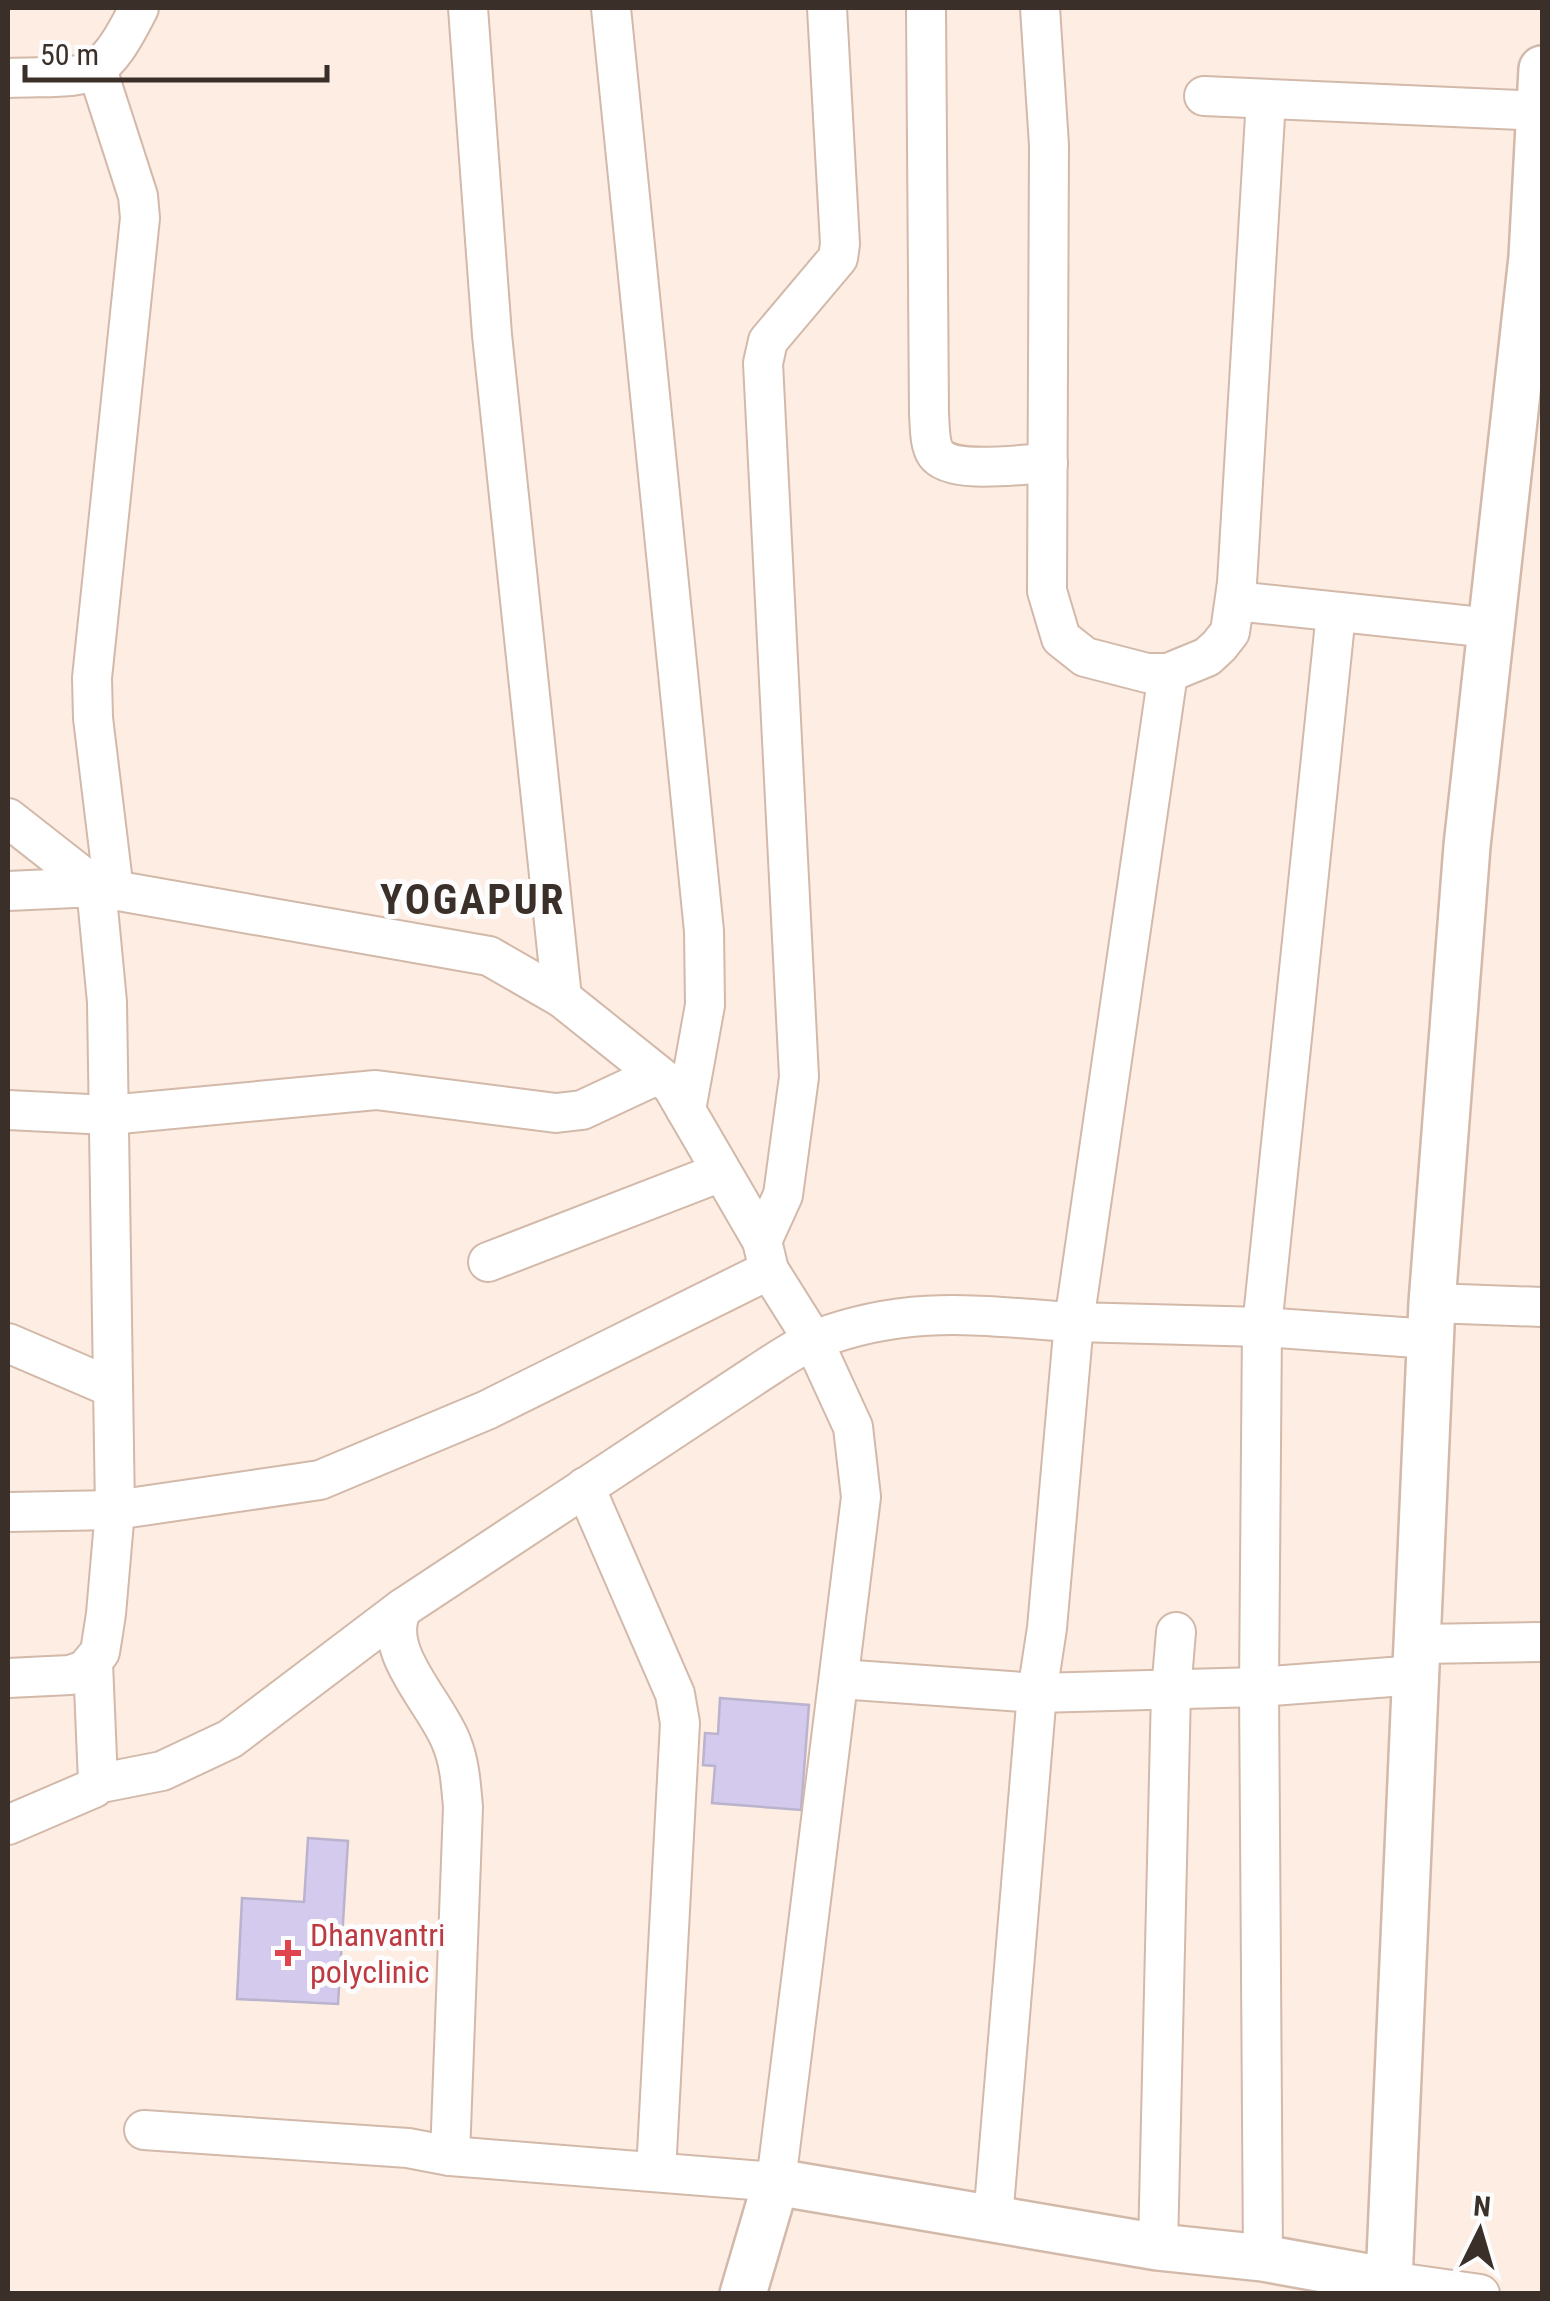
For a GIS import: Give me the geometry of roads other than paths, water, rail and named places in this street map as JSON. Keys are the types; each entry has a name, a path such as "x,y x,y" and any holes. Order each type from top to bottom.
{"street":[{"path":"8,78 85,74 97,69 109,60 139,8"},
{"path":"468,8 492,335 562,998"},
{"path":"611,8 704,932 705,1005 686,1110"},
{"path":"8,1512 115,1510 320,1480 487,1410 765,1256 784,1195 799,1077 763,363 768,340 838,258 827,8"},
{"path":"926,8 928,414 934,452 961,467 1048,464"},
{"path":"1040,8 1049,144 1047,592 1061,638 1085,657 1147,673 1168,673 1208,657 1230,632 1266,99"},
{"path":"8,1678 70,1675 93,1663 100,1652 106,1614 115,1510 105,889 92,678 140,218 138,196 97,69"},
{"path":"1204,96 1266,99 1542,90 1532,257 1532,348 1492,628 1467,846 1431,1321 1390,2287"},
{"path":"1235,601 1492,628"},
{"path":"1263,2258 1259,1687 1262,1327 1336,613"},
{"path":"993,2219 1074,1322 1168,673"},
{"path":"8,818 105,889"},
{"path":"8,891 105,889 489,956 562,998 672,1086 813,1340 853,1427 861,1497 776,2182 743,2294"},
{"path":"8,1110 109,1115 376,1090 556,1113 582,1110 657,1075"},
{"path":"488,1262 721,1172"},
{"path":"8,1826 96,1784 162,1771 230,1738 403,1608 813,1340 884,1318 933,1313 1262,1327 1431,1321 1542,1307"},
{"path":"8,1344 113,1388"},
{"path":"585,1488 674,1694 680,1723 656,2172"},
{"path":"403,1608 397,1618 396,1643 452,1741 460,1772 463,1807 450,2156"},
{"path":"1158,2247 1171,1691 1176,1632"},
{"path":"838,1678 1038,1692 1259,1687 1542,1642"},
{"path":"93,1663 100,1774 96,1784"},
{"path":"144,2130 408,2148 450,2156 776,2182 1158,2247 1263,2258 1390,2287 1480,2294"}],"place":[{"name":"Dhanvantri polyclinic","path":"288,1953"}],"district":[{"name":"YOGAPUR","path":"473,899"}]}
